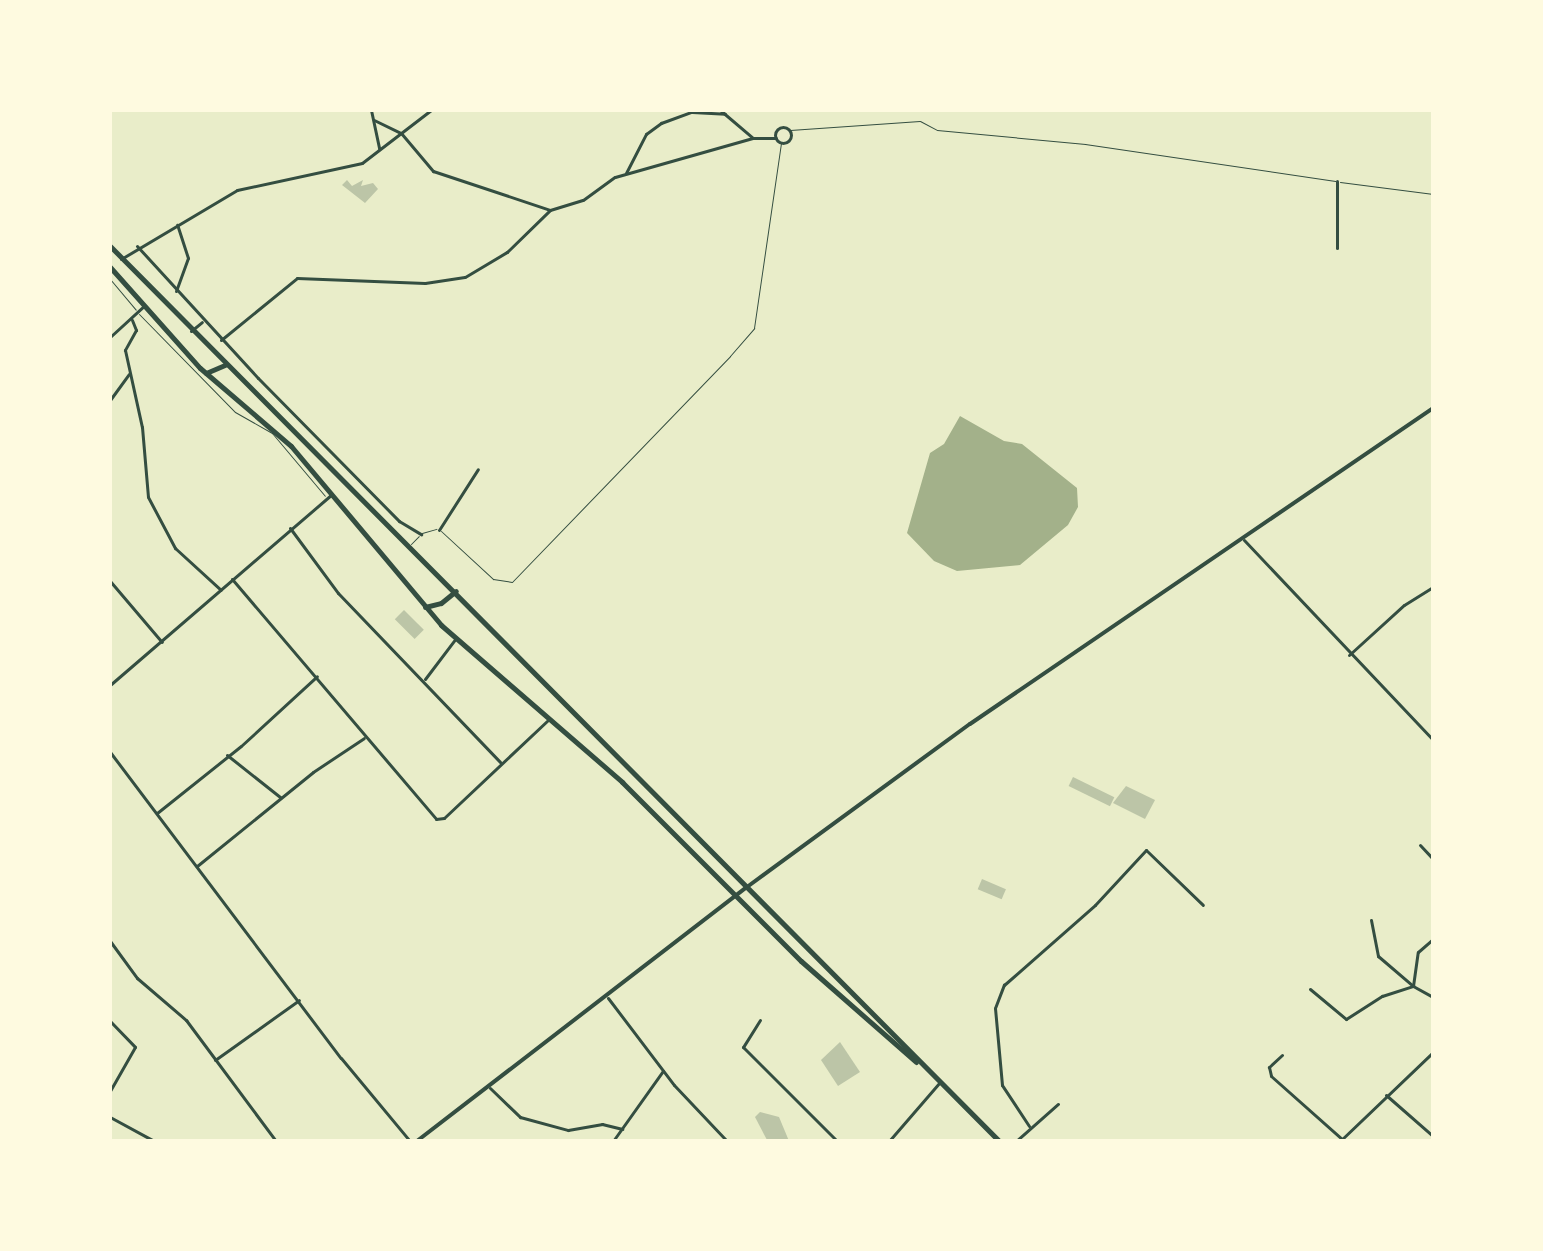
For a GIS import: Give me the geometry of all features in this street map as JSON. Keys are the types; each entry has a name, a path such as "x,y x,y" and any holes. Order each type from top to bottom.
{"highway":[{"path":"110,246 225,365 456,591 923,1068 999,1141"},
{"path":"110,267 206,373 269,423 424,607 551,718 838,996 923,1068"},
{"path":"206,373 225,365"},
{"path":"424,607 441,603 456,591"}],"street":[{"path":"371,110 379,151"},
{"path":"121,259 137,246 237,190 362,163 431,110"},
{"path":"720,110 753,138"},
{"path":"626,173 646,134 661,123 692,112 725,114"},
{"path":"374,120 401,133 433,171 550,210"},
{"path":"221,340 297,278 425,283 465,277 507,252 550,210 583,200 626,173 753,138 776,138 781,142 790,140 790,130 781,128 776,138"},
{"path":"1337,181 1337,248"},
{"path":"176,291 188,258 177,225"},
{"path":"137,246 202,322 399,521 421,534"},
{"path":"110,337 140,315 144,306"},
{"path":"132,320 136,330 125,350 142,427 145,485 155,515 191,567 221,590"},
{"path":"191,331 202,322"},
{"path":"110,400 130,373"},
{"path":"417,1141 608,998 745,888 970,724 1244,540 1433,408"},
{"path":"439,530 478,469"},
{"path":"110,685 329,497"},
{"path":"290,528 338,593 425,679 500,762"},
{"path":"1244,540 1349,656 1433,740"},
{"path":"232,579 318,675 364,738 436,819 444,818 500,762 551,718"},
{"path":"110,581 162,642"},
{"path":"1349,656 1404,605 1433,587"},
{"path":"425,679 456,638"},
{"path":"157,813 318,675"},
{"path":"197,866 280,797 364,738"},
{"path":"110,752 410,1141"},
{"path":"227,755 280,797"},
{"path":"1420,845 1433,859"},
{"path":"1029,1126 1002,1085 995,1008 1004,985 1095,905 1146,850 1203,905"},
{"path":"1371,920 1378,956 1413,986 1433,997"},
{"path":"1413,986 1418,952 1433,939"},
{"path":"110,941 137,978 186,1020 276,1141"},
{"path":"1310,989 1346,1019 1382,996 1413,986"},
{"path":"608,998 663,1071 727,1141"},
{"path":"215,1060 299,1000"},
{"path":"760,1020 743,1047 837,1141"},
{"path":"110,1021 135,1047 110,1091"},
{"path":"1282,1055 1269,1067 1271,1076 1341,1140 1433,1052"},
{"path":"613,1141 663,1071"},
{"path":"889,1141 939,1083"},
{"path":"490,1088 520,1117 568,1130 602,1124 622,1129"},
{"path":"1386,1095 1433,1136"},
{"path":"1018,1140 1029,1126 1058,1104"},
{"path":"110,1117 154,1141"}],"lane":[{"path":"790,130 920,121 937,130 1085,144 1433,194"},
{"path":"408,546 421,534 439,530 493,579 512,582 730,356 754,328 781,142"},
{"path":"110,279 140,315 235,412 272,433 329,497"}],"shaded area":[{"path":"960,416 1004,441 1022,444 1077,488 1078,507 1068,525 1020,565 957,571 934,561 907,533 930,453 944,444"}],"building":[{"path":"347,180 352,186 363,180 361,186 373,183 378,189 365,203 342,185"},
{"path":"404,610 424,630 415,639 395,619"},
{"path":"1073,777 1114,797 1110,806 1069,786"},
{"path":"1126,786 1155,800 1145,819 1113,803"},
{"path":"982,879 1006,889 1002,899 978,889"},
{"path":"840,1042 860,1072 838,1086 821,1060"},
{"path":"760,1112 779,1117 789,1141 767,1140 755,1117"}]}
